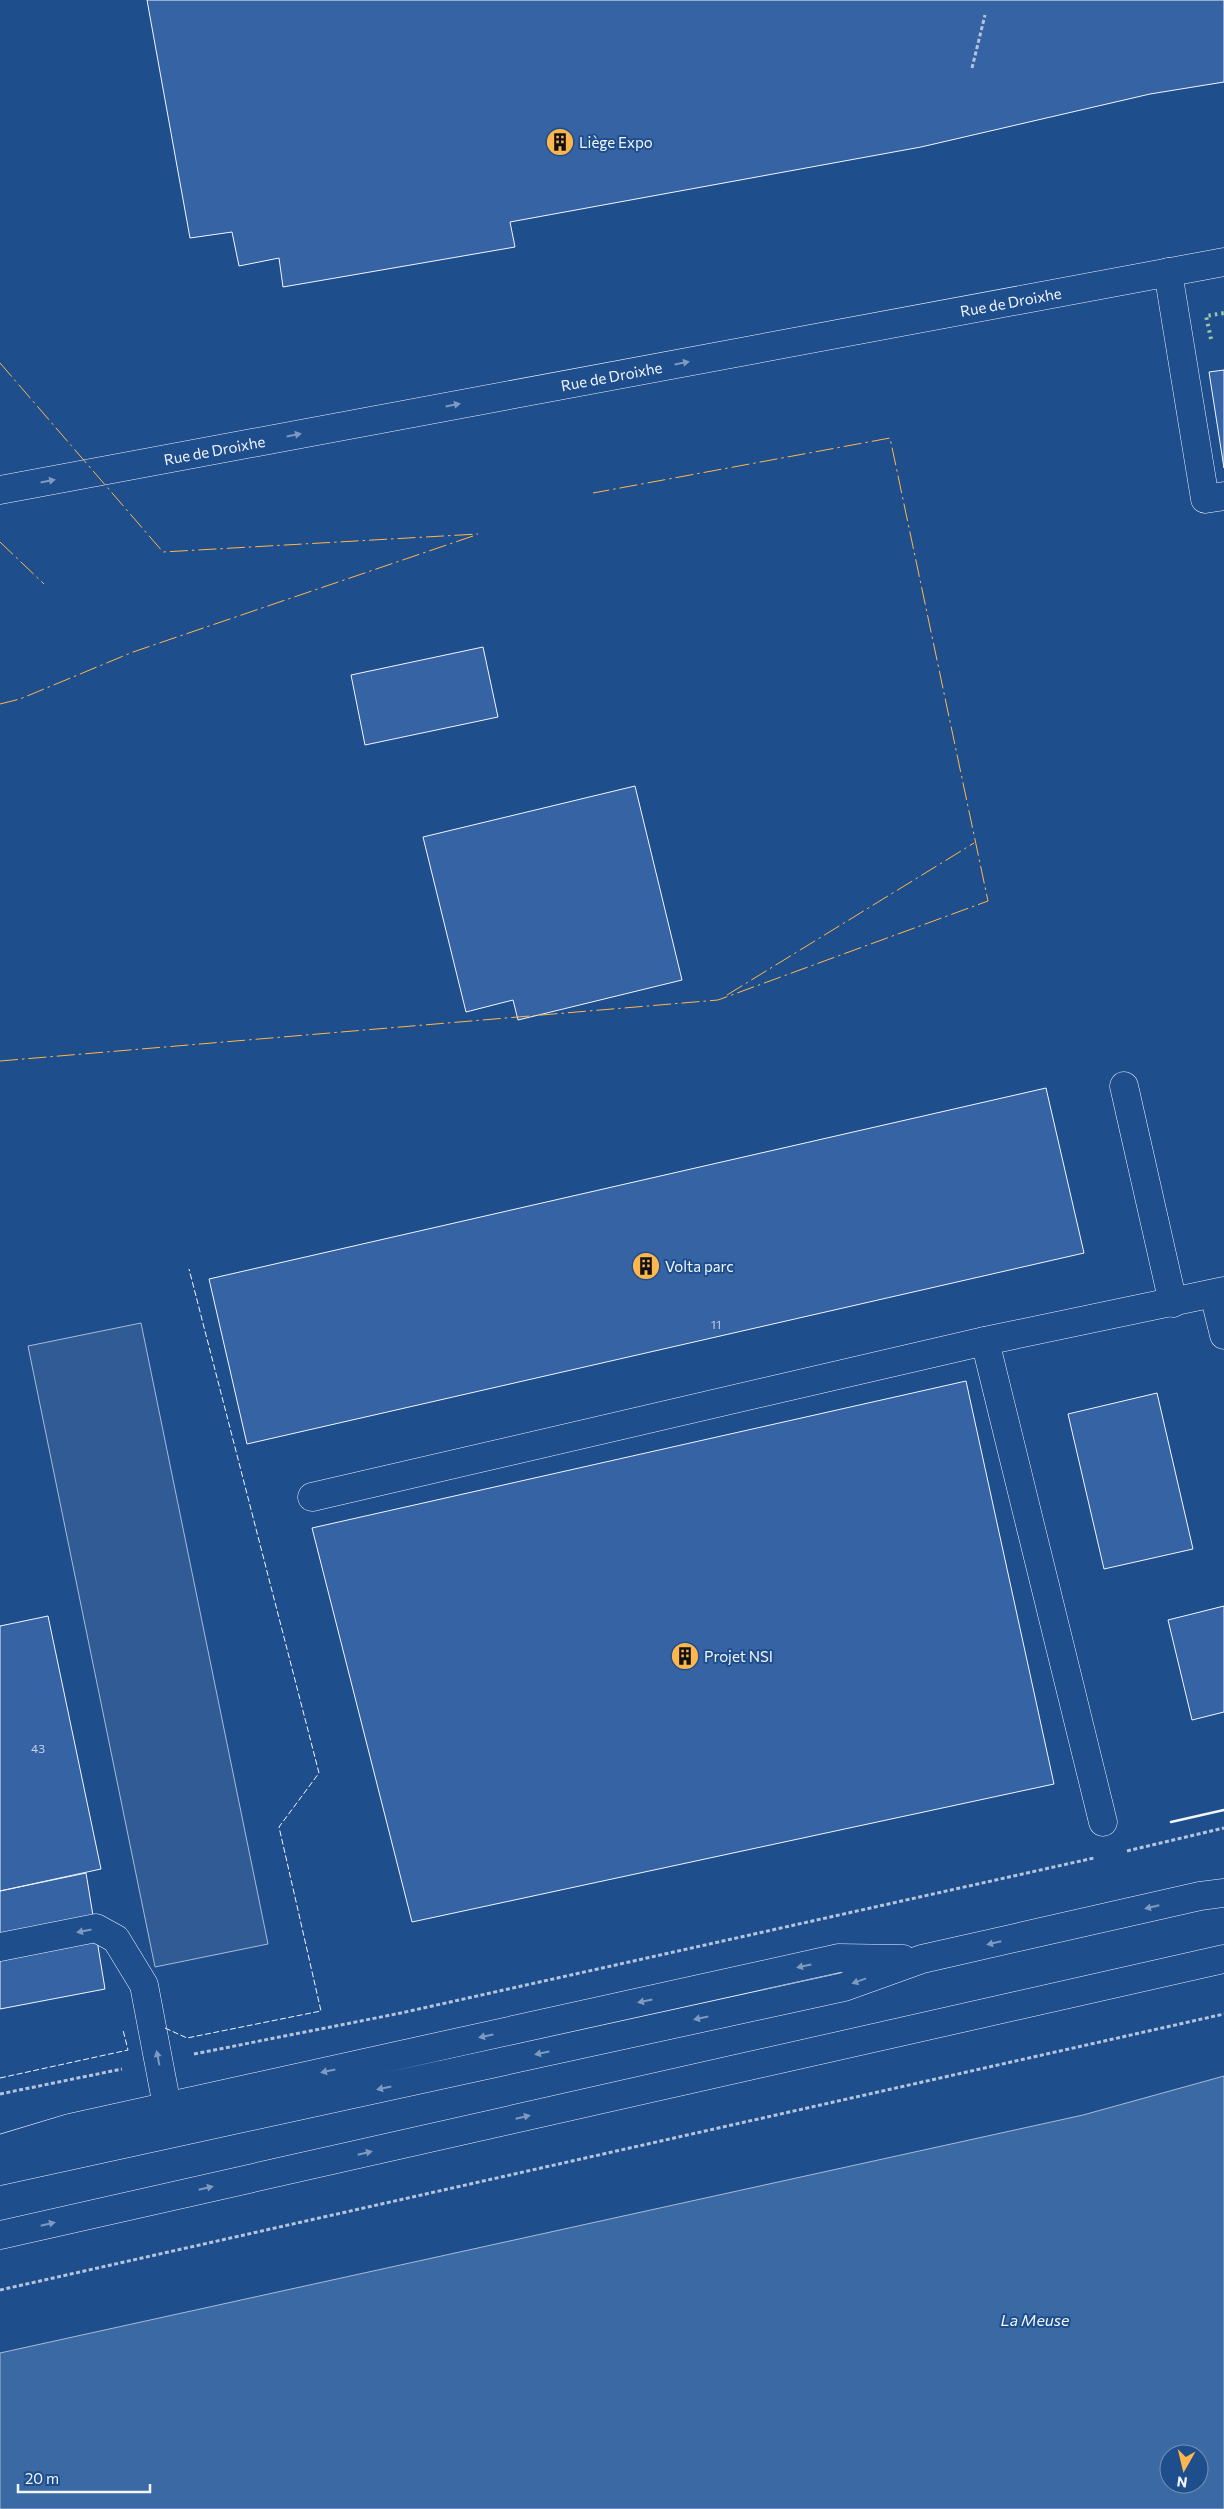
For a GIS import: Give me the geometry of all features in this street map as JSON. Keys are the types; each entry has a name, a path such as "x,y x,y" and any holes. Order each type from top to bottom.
{"main road":[{"name":"Rue de Droixhe","path":"0,490 1224,262"},
{"path":"1168,272 1205,499 1224,496"},
{"path":"1124,1086 1173,1303"},
{"path":"312,1497 985,1341 1219,1292 1224,1335"},
{"path":"985,1341 1103,1822"},
{"path":"0,2171 844,1987 922,1959 1212,1894 1224,1884"},
{"path":"0,1947 96,1928 116,1939 144,1985 167,2106"},
{"path":"0,2149 70,2128 839,1958 922,1959"},
{"path":"0,2234 1224,1958"}],"path":[{"path":"972,68 985,15"},
{"path":"1119,1852 1224,1828"},
{"path":"0,2094 401,2013 1100,1857"},
{"path":"0,2290 1224,2014"}],"shaded area":[{"path":"141,1323 268,1944 155,1967 28,1346"}],"water":[{"name":"La Meuse","path":"1224,2076 1224,2509 0,2509 0,2353 1083,2115"}],"building":[{"name":"Liège Expo","path":"147,0 1224,0 1224,82 1150,94 921,147 510,222 515,247 283,287 279,258 239,266 232,232 190,238"},
{"path":"1224,370 1224,468 1209,372"},
{"path":"483,647 498,717 365,745 351,675"},
{"path":"635,786 682,980 518,1020 513,1000 466,1012 423,837"},
{"name":"Volta parc","path":"1046,1088 1084,1253 247,1444 209,1279"},
{"name":"Projet NSI","path":"966,1381 1054,1784 412,1922 312,1528"},
{"path":"1157,1393 1193,1549 1104,1569 1068,1414"},
{"path":"1224,1606 1224,1712 1192,1720 1168,1620"},
{"path":"48,1616 101,1869 0,1891 0,1626"},
{"path":"86,1873 105,1989 0,2009 0,1891"}],"hedge":[{"path":"1211,339 1206,316 1224,313"}],"fence":[{"path":"165,2028 187,2038 321,2011 279,1827 319,1773 189,1269"},
{"path":"0,2078 128,2050 123,2030"}],"wall":[{"path":"1171,1822 1224,1810"}],"power":[{"path":"0,363 163,552 478,534"},
{"path":"0,1061 718,1000 988,901 890,438 593,493"},
{"path":"0,704 20,699 133,652 473,536"},
{"path":"0,542 44,584"},
{"path":"727,995 974,843"}],"place":[{"name":"Liège Expo","path":"560,142"},
{"name":"Volta parc","path":"646,1266"},
{"name":"Projet NSI","path":"685,1656"}]}
